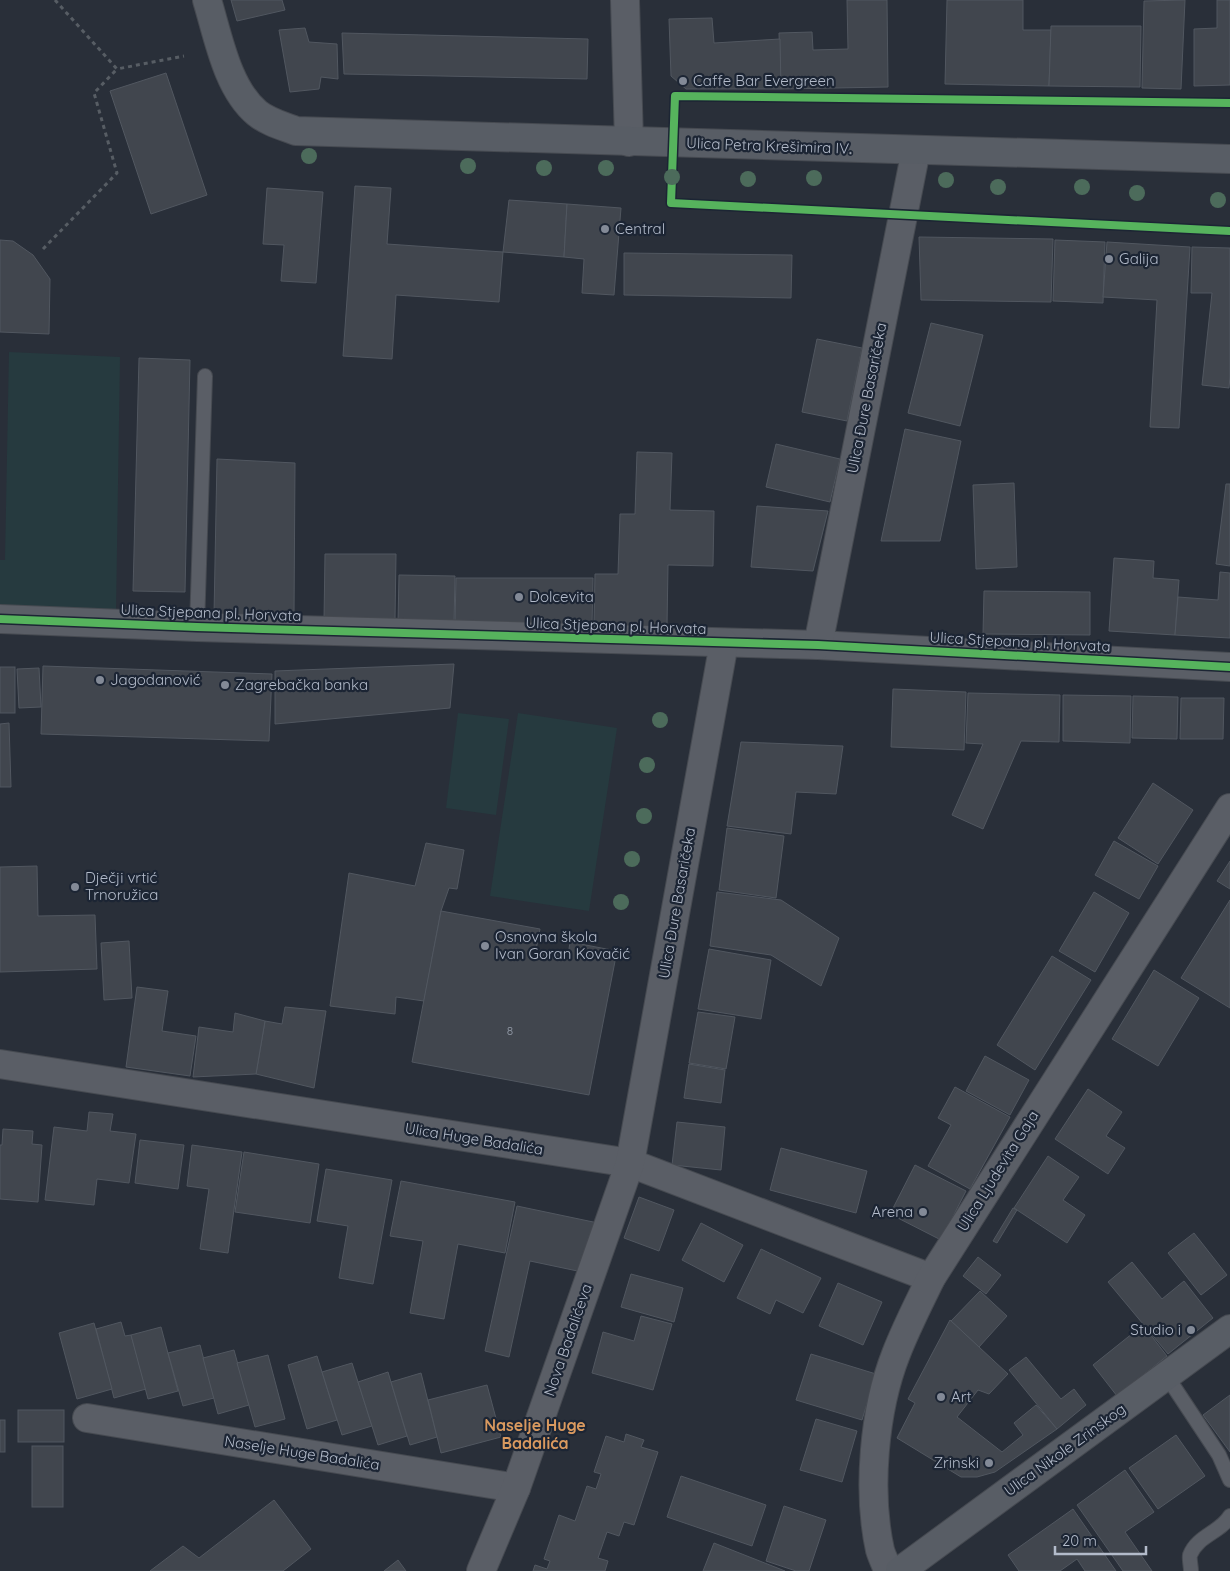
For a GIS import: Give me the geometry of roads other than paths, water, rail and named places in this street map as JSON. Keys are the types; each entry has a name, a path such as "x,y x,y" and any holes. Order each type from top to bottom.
{"main road":[{"name":"Ulica Petra Krešimira IV.","path":"207,0 225,59 245,101 258,114 275,123 296,130 1230,160"},
{"name":"Ulica Nikole Zrinskog","path":"900,1571 1230,1329"}],"street":[{"path":"625,0 629,142"},
{"name":"Ulica Đure Basaričeka","path":"818,645 916,150"},
{"name":"Ulica Stjepana pl. Horvata","path":"0,619 197,627 818,645 1230,667"},
{"name":"Ulica Đure Basaričeka","path":"630,1163 724,643"},
{"name":"Ulica Ljudevita Gaja","path":"888,1571 880,1551 875,1517 874,1474 878,1425 885,1391 896,1355 931,1278 1230,808"},
{"name":"Ulica Huge Badalića","path":"0,1064 630,1163 931,1278"},
{"name":"Nova Badalićeva","path":"481,1571 516,1488 630,1163"},
{"name":"Naselje Huge Badalića","path":"87,1418 516,1488"}],"lane":[{"path":"197,627 205,376"},
{"path":"1166,1376 1219,1455 1230,1480"},
{"path":"1191,1571 1190,1556 1199,1542 1227,1522 1230,1516"}],"place":[{"name":"Caffe Bar Evergreen","path":"683,81"},
{"name":"Central","path":"605,229"},
{"name":"Galija","path":"1109,259"},
{"name":"Dolcevita","path":"519,597"},
{"name":"Jagodanović","path":"100,680"},
{"name":"Zagrebačka banka","path":"225,685"},
{"name":"Dječji vrtić Trnoružica","path":"75,887"},
{"name":"Osnovna škola Ivan Goran Kovačić","path":"485,946"},
{"name":"Arena","path":"923,1212"},
{"name":"Studio i","path":"1191,1330"},
{"name":"Art","path":"941,1397"},
{"name":"Zrinski","path":"989,1463"}],"district":[{"name":"Naselje Huge Badalića","path":"535,1434"}]}
